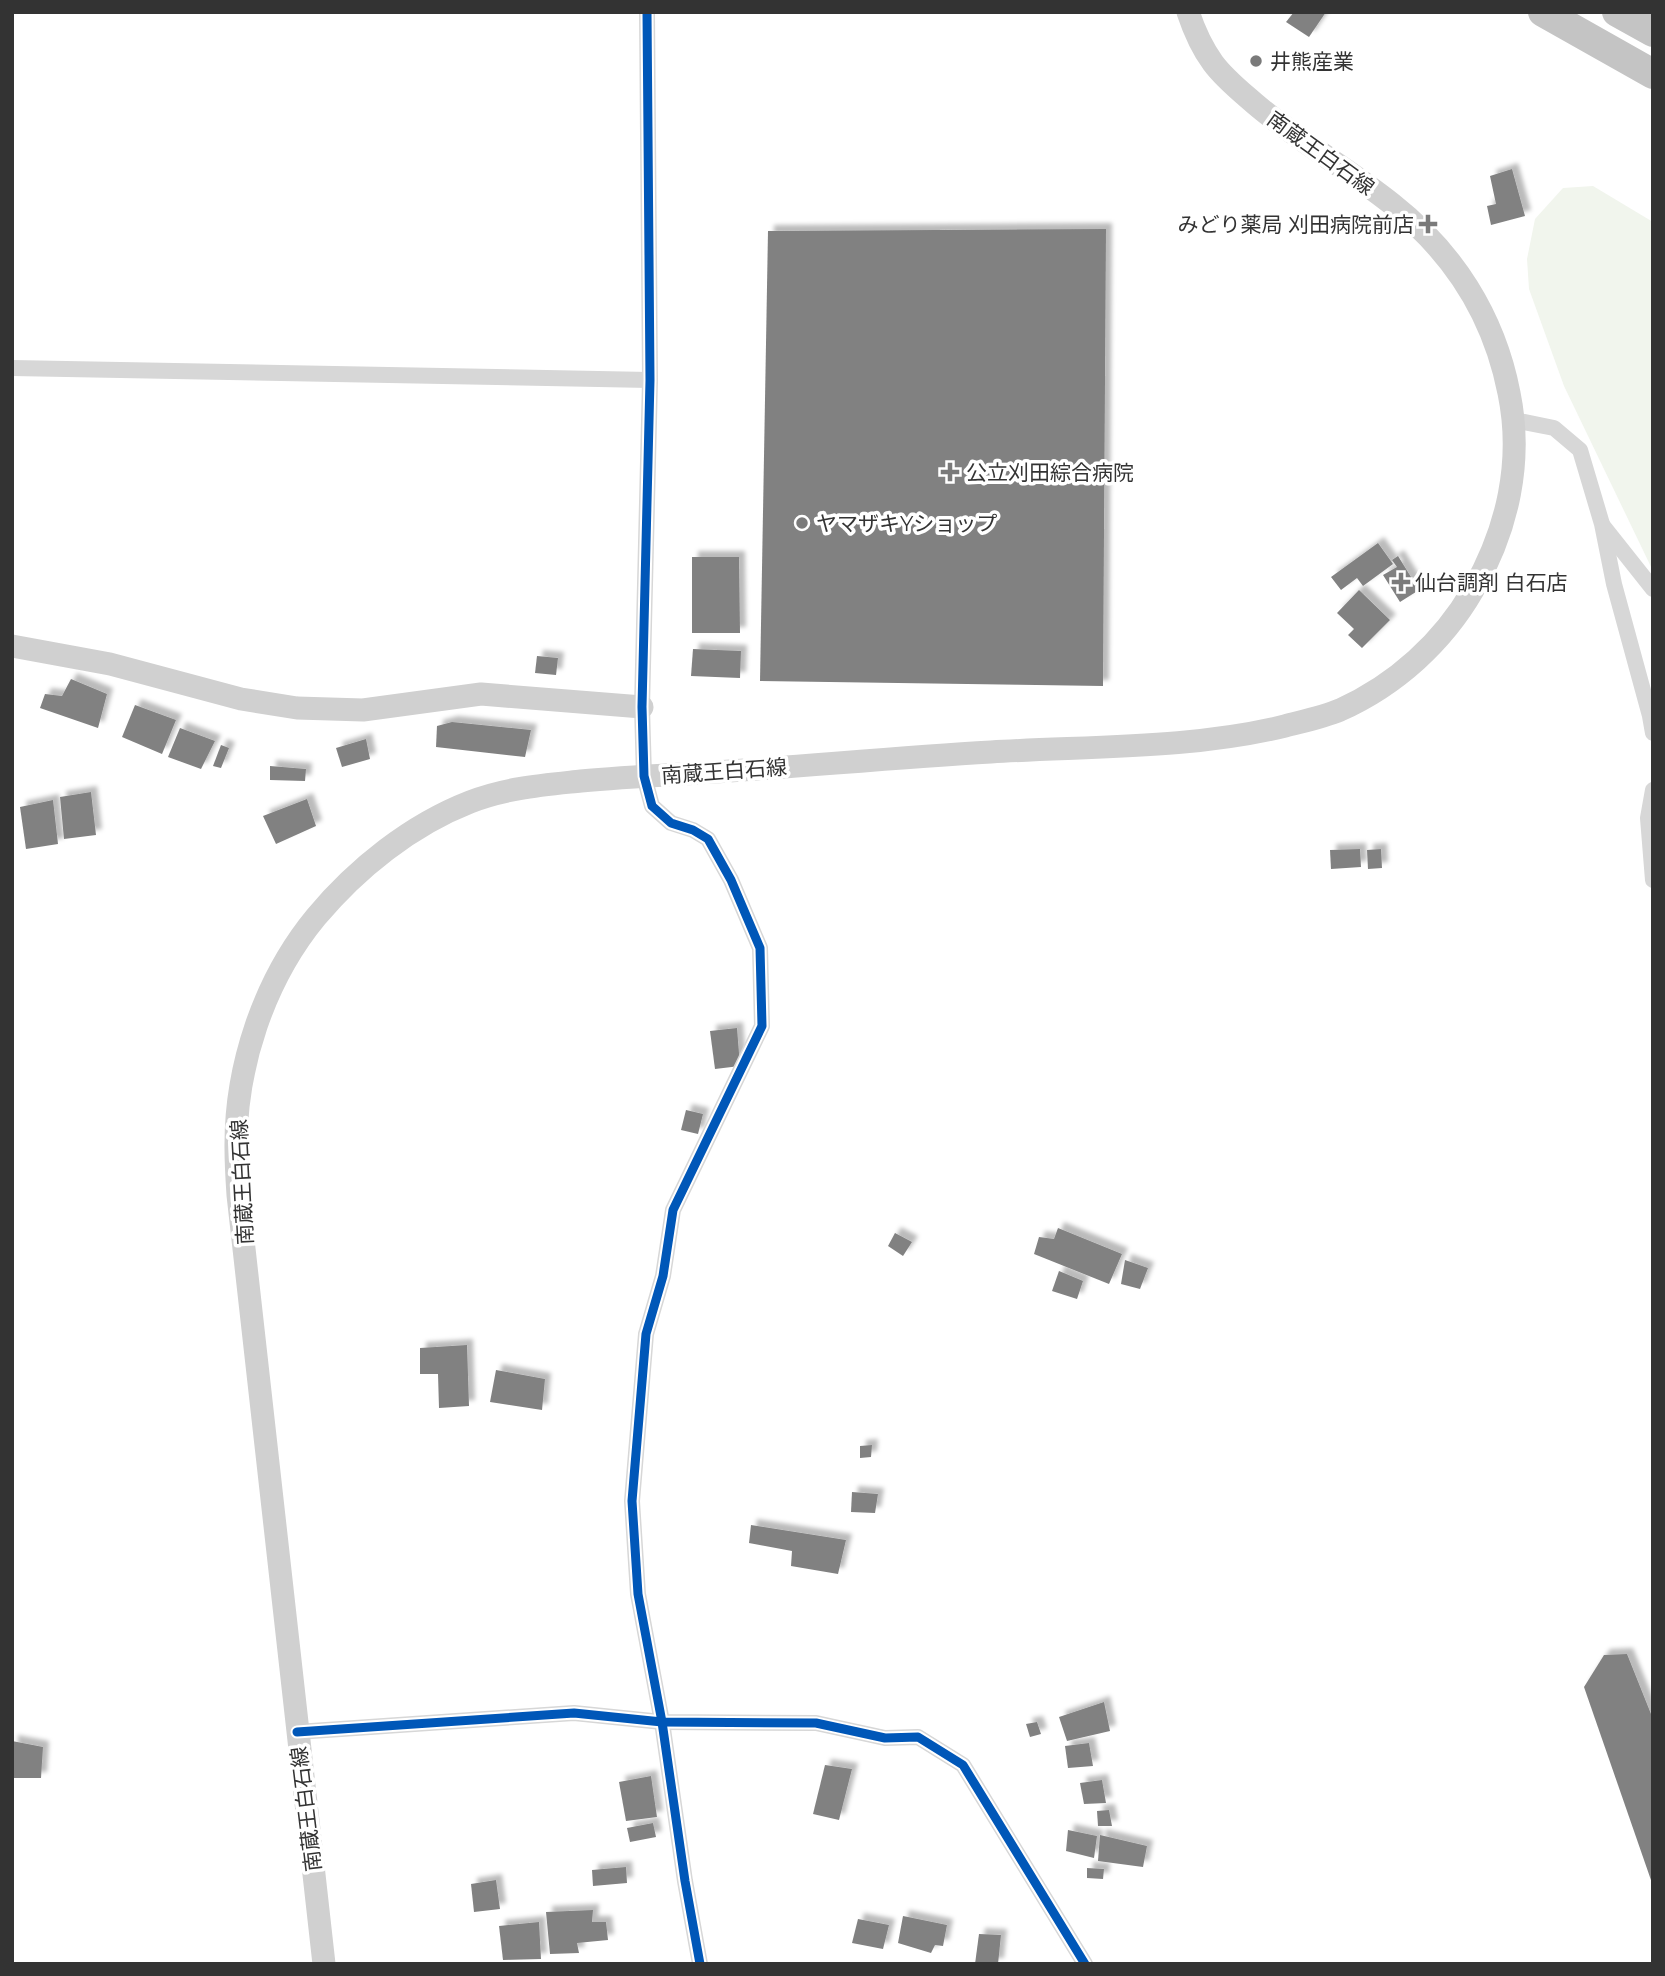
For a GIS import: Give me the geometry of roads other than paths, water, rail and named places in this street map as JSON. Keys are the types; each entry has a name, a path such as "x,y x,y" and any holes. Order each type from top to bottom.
{"highway":[{"path":"1543,12 1653,74"},
{"path":"1617,12 1653,33"}],"main road":[{"name":"南蔵王白石線","path":"324,1964 235,1146 243,1072 265,1002 289,955 329,901 385,851 433,819 473,800 518,788 644,776 987,752 1171,743 1264,731 1338,711 1391,680 1418,660 1441,636 1465,604 1494,547 1509,504 1516,455 1514,420 1498,347 1474,295 1442,251 1393,205 1277,123 1231,83 1211,61 1195,32 1188,12"},
{"path":"12,646 110,664 241,699 297,708 362,710 481,694 642,707"}],"street":[{"path":"647,12 650,380 642,707 644,776 652,806 671,823 708,839 731,880 760,948 761,974 762,1026 673,1210 663,1276 646,1334 632,1501 638,1594 662,1723 700,1964"},
{"path":"12,368 650,380"},
{"path":"1514,420 1554,428 1580,450 1602,524 1614,583 1653,733"},
{"path":"1602,524 1653,589"},
{"path":"1653,790 1648,818 1653,880"},
{"path":"298,1732 574,1713 662,1723 816,1723 885,1738 918,1737 963,1765 1085,1964"}],"place":[{"name":"井熊産業","path":"1256,61"},
{"name":"みどり薬局 刈田病院前店","path":"1428,224"},
{"name":"公立刈田綜合病院","path":"950,472"},
{"name":"ヤマザキYショップ","path":"802,523"},
{"name":"仙台調剤 白石店","path":"1401,582"}]}
